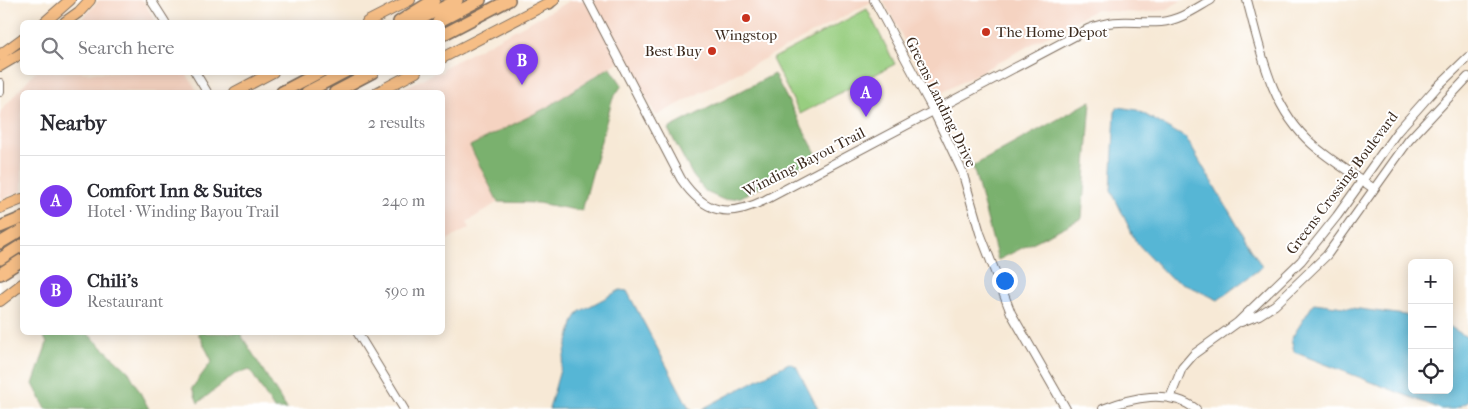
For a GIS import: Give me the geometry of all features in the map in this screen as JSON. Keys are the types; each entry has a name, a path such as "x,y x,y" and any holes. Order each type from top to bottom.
{"highway":[{"path":"402,20 434,0"},
{"path":"419,20 458,0"},
{"path":"442,20 480,0"},
{"path":"445,34 509,0"},
{"path":"286,90 314,75"},
{"path":"311,90 338,75"},
{"path":"339,90 367,75"},
{"path":"0,227 20,219"},
{"path":"0,243 20,231"},
{"path":"0,259 20,246"},
{"path":"0,274 20,261"}],"main road":[{"path":"69,20 90,0"},
{"path":"371,20 410,0"},
{"path":"46,20 68,1"},
{"path":"445,56 552,1"},
{"path":"0,55 20,40"},
{"path":"0,66 20,54"},
{"path":"239,90 267,75"},
{"path":"382,90 410,75"},
{"path":"0,208 20,200"},
{"path":"0,301 20,286"}],"street":[{"path":"151,0 164,20"},
{"name":"Winding Bayou Trail","path":"588,0 681,179 691,194 711,207 737,210 749,208 1098,25 1122,21 1163,22 1183,16 1211,0"},
{"name":"Greens Landing Drive","path":"874,0 933,110 962,171 980,233 1011,313 1066,409"},
{"path":"1247,0 1268,75 1284,111 1296,128 1313,145 1374,188"},
{"path":"68,1 79,12"},
{"name":"Greens Crossing Boulevard","path":"1170,398 1182,368 1194,354 1237,324 1307,255 1397,132 1436,88 1468,57"},
{"path":"197,75 206,90"},
{"name":"Greens Crossing Boulevard","path":"1237,324 1259,315 1275,305 1327,255 1409,140 1468,77"},
{"path":"0,83 0,92"},
{"path":"1397,132 1409,140"},
{"path":"359,335 404,409"},
{"path":"1103,409 1136,397 1170,398 1189,404 1196,409"}],"shaded area":[{"path":"99,0 143,0 155,20 81,20"},
{"path":"571,0 875,0 656,116 626,58 597,74 546,108 470,147 498,202 467,222 470,228 445,241 445,90 400,90 430,75 445,75 445,67"},
{"path":"883,0 1182,0 1165,10 1140,13 1095,10 934,97"},
{"path":"32,75 187,75 197,90 20,90 20,192 0,200 0,112"}],"green space":[{"path":"867,9 895,64 800,114 772,59"},
{"path":"610,67 622,85 612,100 582,211 538,203 498,202 470,146 546,108"},
{"path":"774,74 818,157 741,197 724,200 706,192 693,176 668,129"},
{"path":"1091,101 1082,218 998,260 973,166"},
{"path":"43,335 89,335 129,372 149,409 46,409 33,384 47,343"},
{"path":"199,335 241,335 287,409 274,409 250,370 235,374 198,403 192,388 212,361"}],"water":[{"path":"1118,107 1137,110 1186,138 1262,267 1218,300 1169,277 1136,242 1111,190 1115,112"},
{"path":"620,290 627,291 689,408 692,409 549,409 574,320 579,312"},
{"path":"1314,303 1408,315 1408,394 1453,394 1453,329 1468,338 1468,402 1455,409 1441,409 1294,352 1291,339"},
{"path":"789,363 796,366 818,409 702,409"}],"place":[{"name":"Wingstop","path":"746,18"},
{"name":"The Home Depot","path":"986,32"},
{"name":"Best Buy","path":"712,51"},
{"name":"Chili's","path":"522,85"},
{"name":"Comfort Inn & Suites","path":"866,117"}]}
